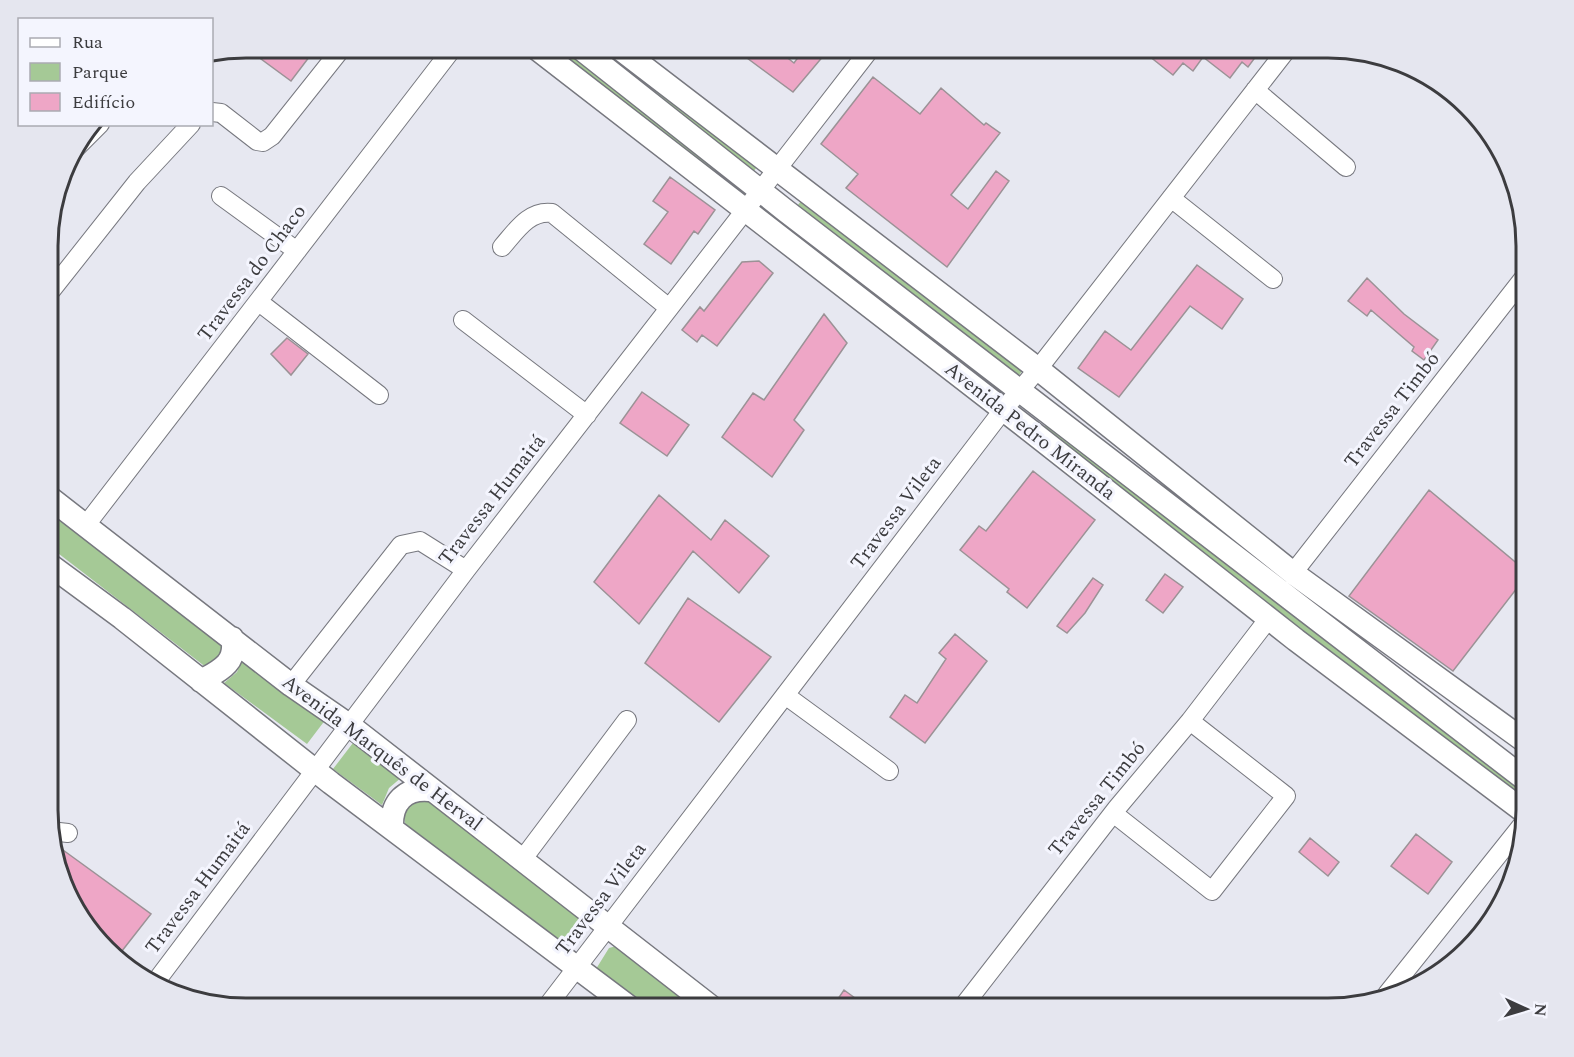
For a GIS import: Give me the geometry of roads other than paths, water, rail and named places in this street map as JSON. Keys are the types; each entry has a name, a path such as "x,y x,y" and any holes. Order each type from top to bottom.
{"main road":[{"name":"Avenida Pedro Miranda","path":"550,59 1269,618 1515,805"},
{"name":"Avenida Pedro Miranda","path":"594,59 1020,391 1515,772"},
{"path":"633,59 1038,369 1293,573 1515,734"},
{"name":"Avenida Marquês de Herval","path":"58,504 291,685 349,725 429,790 700,998"},
{"path":"58,574 122,618 315,770 617,998"},
{"path":"201,681 228,665 234,652 232,638"},
{"path":"392,827 393,813 402,796 416,789 429,790"}],"street":[{"name":"Travessa Humaitá","path":"159,977 466,570 746,211 759,189 863,58"},
{"name":"Travessa Vileta","path":"553,998 1003,410 1038,369 1280,58"},
{"path":"213,112 221,113 257,141 267,139 333,59"},
{"name":"Travessa do Chaco","path":"86,525 260,302 445,59"},
{"path":"1255,90 1346,167"},
{"path":"58,282 137,182 188,126"},
{"path":"221,196 297,251"},
{"path":"1171,198 1273,279"},
{"path":"502,247 529,218 537,213 552,213 669,309"},
{"name":"Travessa Timbó","path":"1293,573 1515,289"},
{"path":"260,302 379,395"},
{"path":"463,320 586,415"},
{"path":"291,685 401,545 420,541 466,570"},
{"name":"Travessa Timbó","path":"970,998 1113,813 1191,722 1269,618"},
{"path":"785,695 889,771"},
{"path":"522,860 627,720"},
{"path":"1113,813 1212,891 1286,796 1191,722"},
{"path":"1393,986 1513,836"}]}
